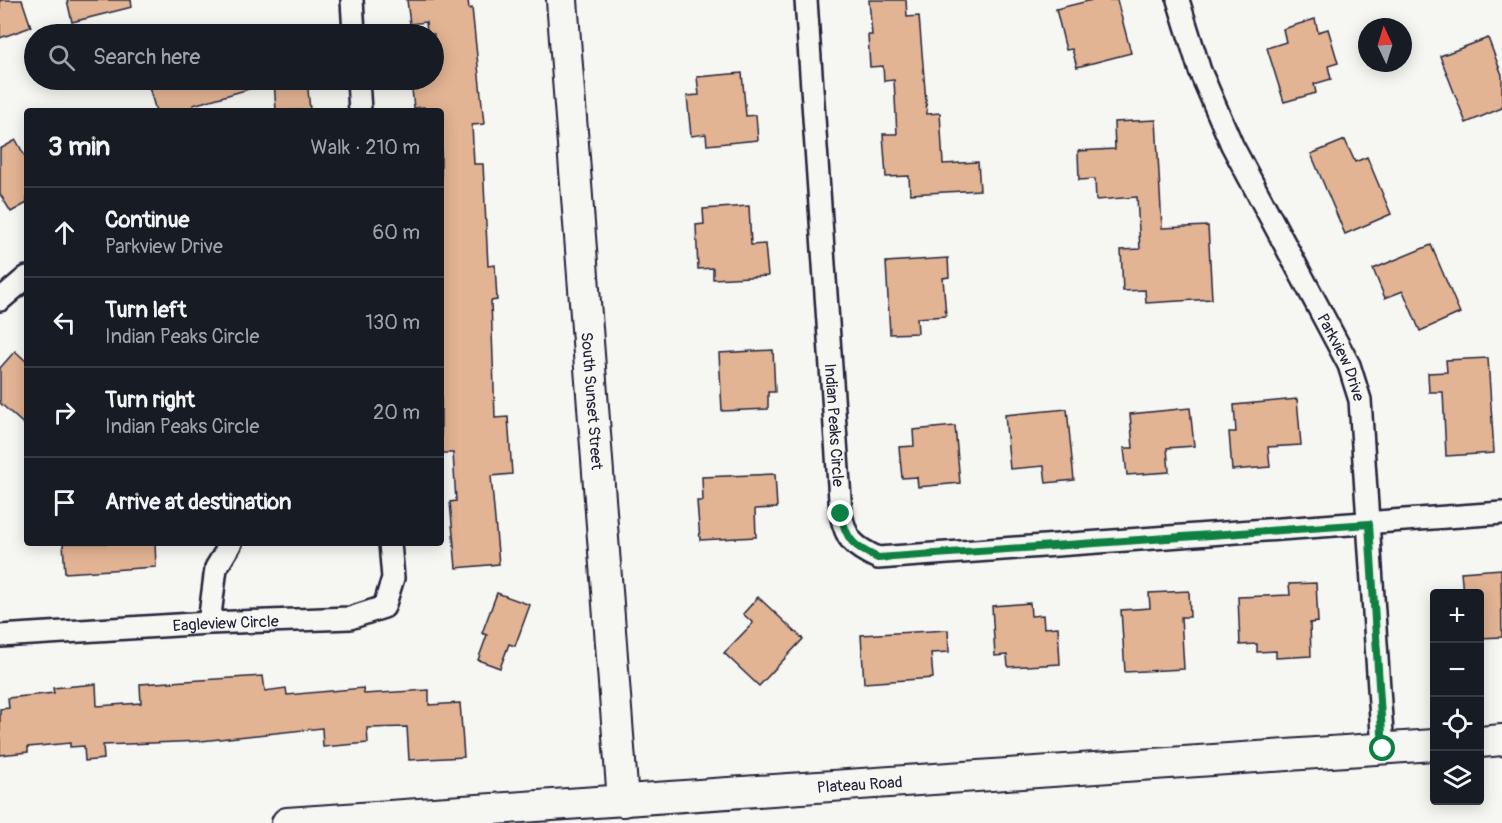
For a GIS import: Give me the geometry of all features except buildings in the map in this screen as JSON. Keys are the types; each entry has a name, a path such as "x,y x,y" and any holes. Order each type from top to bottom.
{"street":[{"path":"352,0 353,24"},
{"name":"South Sunset Street","path":"562,0 623,801"},
{"name":"Indian Peaks Circle","path":"806,0 841,514 845,532 858,549 878,558 1502,513"},
{"name":"Parkview Drive","path":"1178,0 1200,71 1232,145 1349,365 1360,400 1383,749"},
{"path":"359,90 360,108"},
{"path":"0,300 24,280"},
{"path":"209,623 216,568 229,546"},
{"name":"Eagleview Circle","path":"0,636 209,623 350,618 384,607 393,578 390,546"},
{"path":"1484,742 1502,741"},
{"name":"Plateau Road","path":"286,823 1430,745"}],"route":[{"path":"841,514 845,532 858,549 878,558 1369,524 1383,749"}]}
